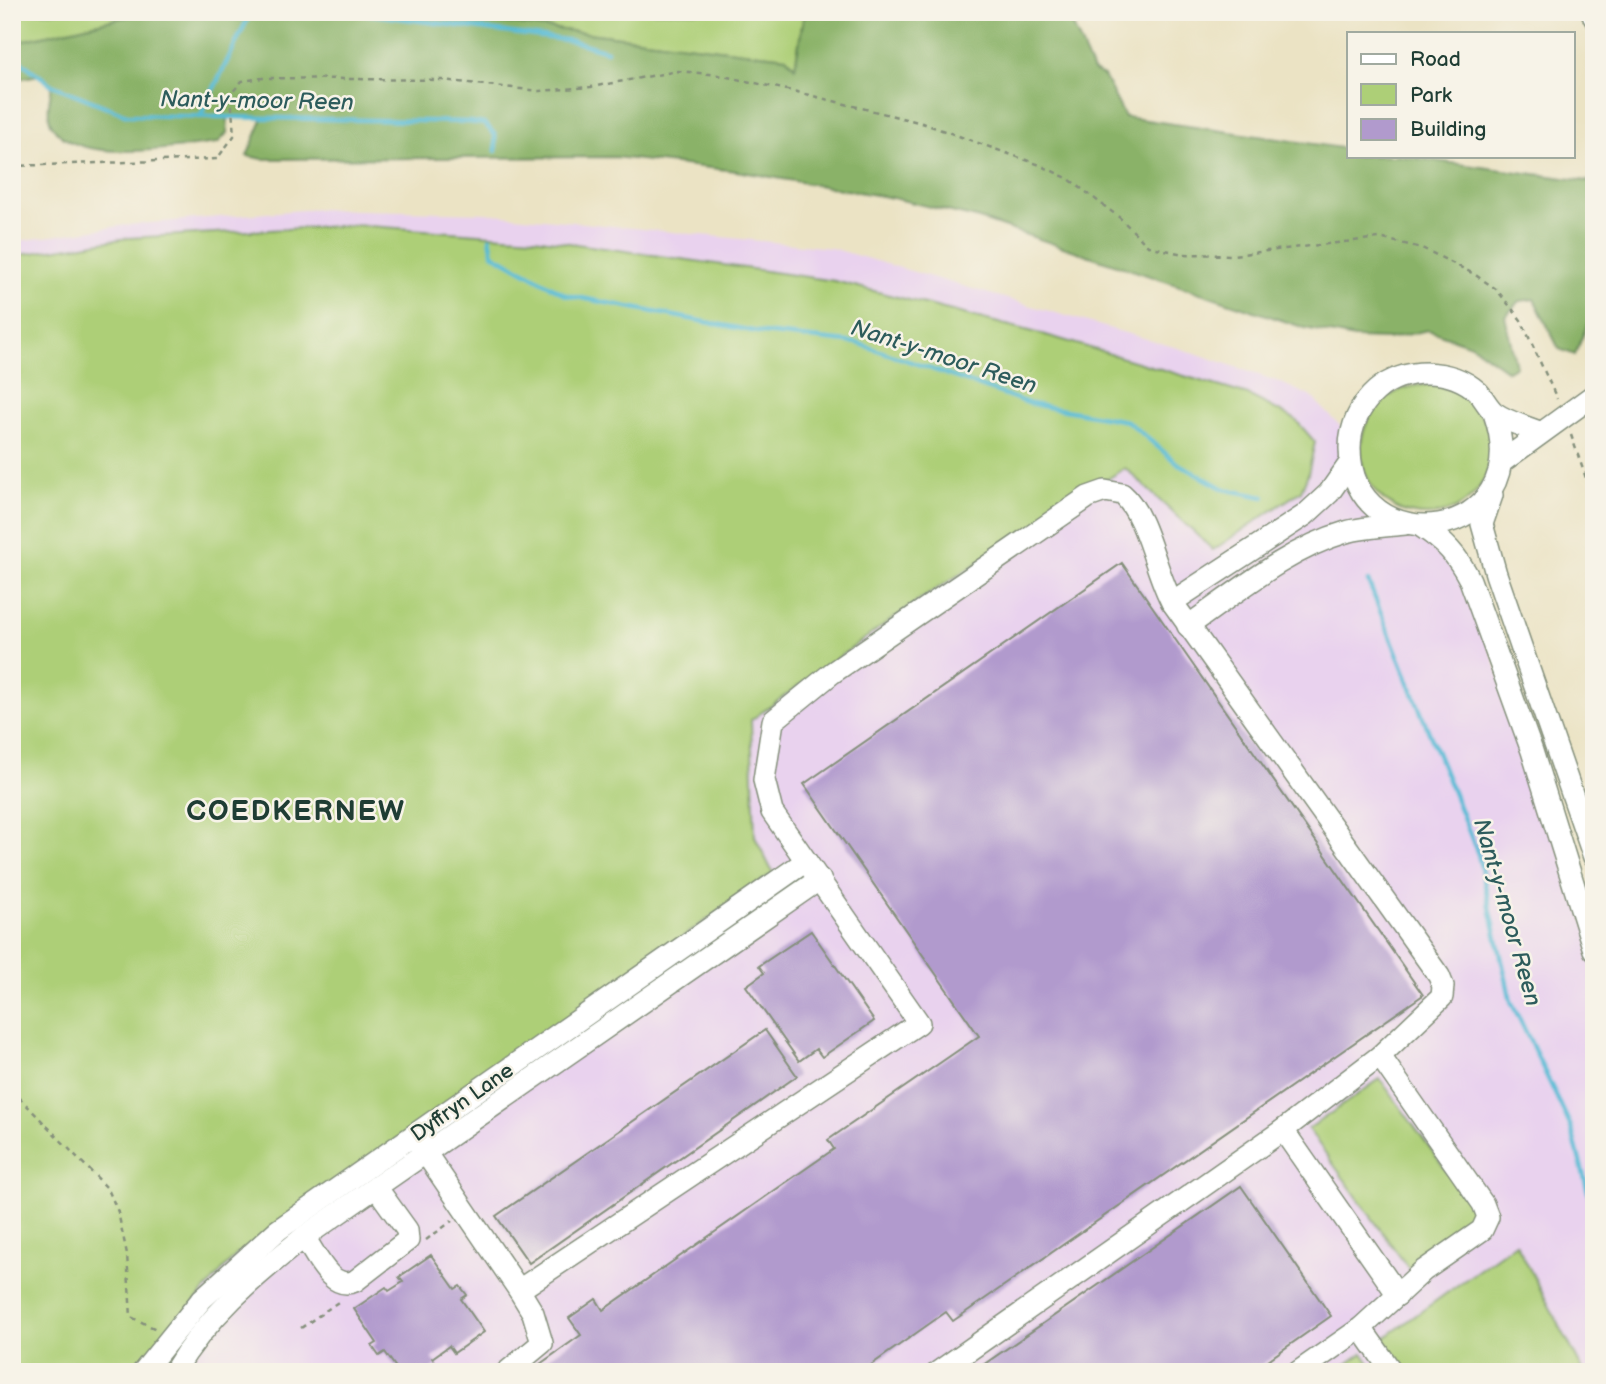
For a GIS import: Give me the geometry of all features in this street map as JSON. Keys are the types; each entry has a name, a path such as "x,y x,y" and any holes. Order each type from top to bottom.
{"street":[{"path":"1594,857 1496,574 1482,524 1503,461 1503,436 1494,413 1477,391 1454,377 1427,372 1399,377 1376,391 1359,411 1350,436 1350,463 1363,494 1381,513 1413,525 1444,542 1458,557 1470,580 1532,751 1594,950"},
{"path":"1503,461 1539,432 1565,419 1594,396"},
{"path":"1494,413 1539,432"},
{"path":"1172,602 1305,515 1329,493 1350,463"},
{"path":"1188,626 1265,572 1321,542 1347,531 1444,525 1465,516 1483,502 1496,483"},
{"path":"519,1290 919,1023 772,812 764,780 770,729 778,715 832,673 1088,497 1105,491 1122,494 1131,503 1159,577 1172,602 1439,976 1443,986 1442,997 1380,1056 1283,1130 937,1372"},
{"name":"Dyffryn Lane","path":"143,1372 304,1237 376,1187 419,1144 806,861"},
{"name":"Dyffryn Lane","path":"174,1372 180,1342 202,1300 255,1247 419,1144 820,879"},
{"path":"1298,1372 1361,1328 1423,1271 1482,1230 1488,1217 1483,1203 1380,1056"},
{"path":"1283,1130 1398,1295"},
{"path":"419,1144 533,1314 542,1343 507,1372"},
{"path":"304,1237 335,1282 344,1284 355,1281 401,1248 409,1237 407,1230 376,1187"},
{"path":"1361,1328 1392,1372"}],"path":[{"path":"12,166 217,159 234,136 231,94 242,81 263,78 442,80 539,91 591,87 678,71 718,75 922,124 1040,165 1069,179 1120,218 1148,246 1183,254 1233,255 1379,238 1422,248 1474,274 1496,289 1521,320 1565,419 1594,501"},
{"path":"12,1090 108,1189 118,1212 127,1254 131,1317 180,1342"}],"shaded area":[{"path":"314,209 484,213 831,248 1195,353 1279,382 1312,397 1350,436 1363,494 1458,557 1594,950 1594,1372 12,1372 12,242 127,225"}],"green space":[{"path":"12,12 147,12 12,43"},
{"path":"147,12 415,12 786,57 795,67 804,16 1067,12 1093,71 1104,76 1125,117 1347,149 1347,158 1414,158 1594,182 1594,308 1575,355 1559,349 1534,299 1520,301 1505,316 1516,366 1508,371 1471,345 1428,330 1388,339 1354,338 1305,328 976,218 893,198 736,171 615,157 263,159 247,156 263,118 228,117 227,133 218,143 130,151 84,147 66,139 53,127 49,112 52,85 39,75 12,80 12,43"},
{"path":"415,12 804,12 795,67 786,57"},
{"path":"356,225 534,238 835,281 1053,337 1248,395 1295,419 1315,442 1308,474 1301,491 1213,550 1125,468 912,605 751,720 755,837 773,873 237,1254 133,1372 12,1372 12,256 128,238"},
{"path":"1426,385 1451,390 1472,404 1486,425 1491,450 1486,475 1472,496 1451,510 1426,515 1401,510 1380,496 1366,475 1361,450 1366,425 1380,404 1401,390"},
{"path":"1380,1079 1480,1217 1409,1269 1308,1129"},
{"path":"1516,1243 1584,1372 1404,1372 1383,1339"},
{"path":"1363,1353 1376,1372 1336,1372"}],"building":[{"path":"1122,563 1423,995 953,1321 946,1312 861,1372 535,1372 533,1369 581,1335 569,1318 596,1299 603,1310 834,1149 828,1140 979,1036 804,784"},
{"path":"811,931 874,1021 822,1057 816,1049 799,1061 746,986 764,973 759,966"},
{"path":"765,1030 797,1076 529,1263 496,1216"},
{"path":"1241,1186 1331,1316 1251,1372 973,1372"},
{"path":"431,1255 455,1289 460,1286 467,1295 461,1299 484,1332 454,1353 449,1346 432,1358 437,1365 427,1372 399,1372 385,1352 379,1356 372,1346 377,1343 354,1309 386,1287 389,1291 403,1282 399,1277"}],"waterway":[{"path":"200,117 251,12"},
{"path":"353,12 573,41 607,51"},
{"name":"Nant-y-moor Reen","path":"12,55 52,85 127,115 469,122 485,124 495,135 496,151"},
{"name":"Nant-y-moor Reen","path":"490,238 493,254 566,295 763,333 857,343 1031,404 1127,421 1177,463 1224,489 1264,497"},
{"name":"Nant-y-moor Reen","path":"1368,581 1478,854 1511,1001 1571,1127 1594,1214"}],"district":[{"name":"COEDKERNEW","path":"296,810"}]}
